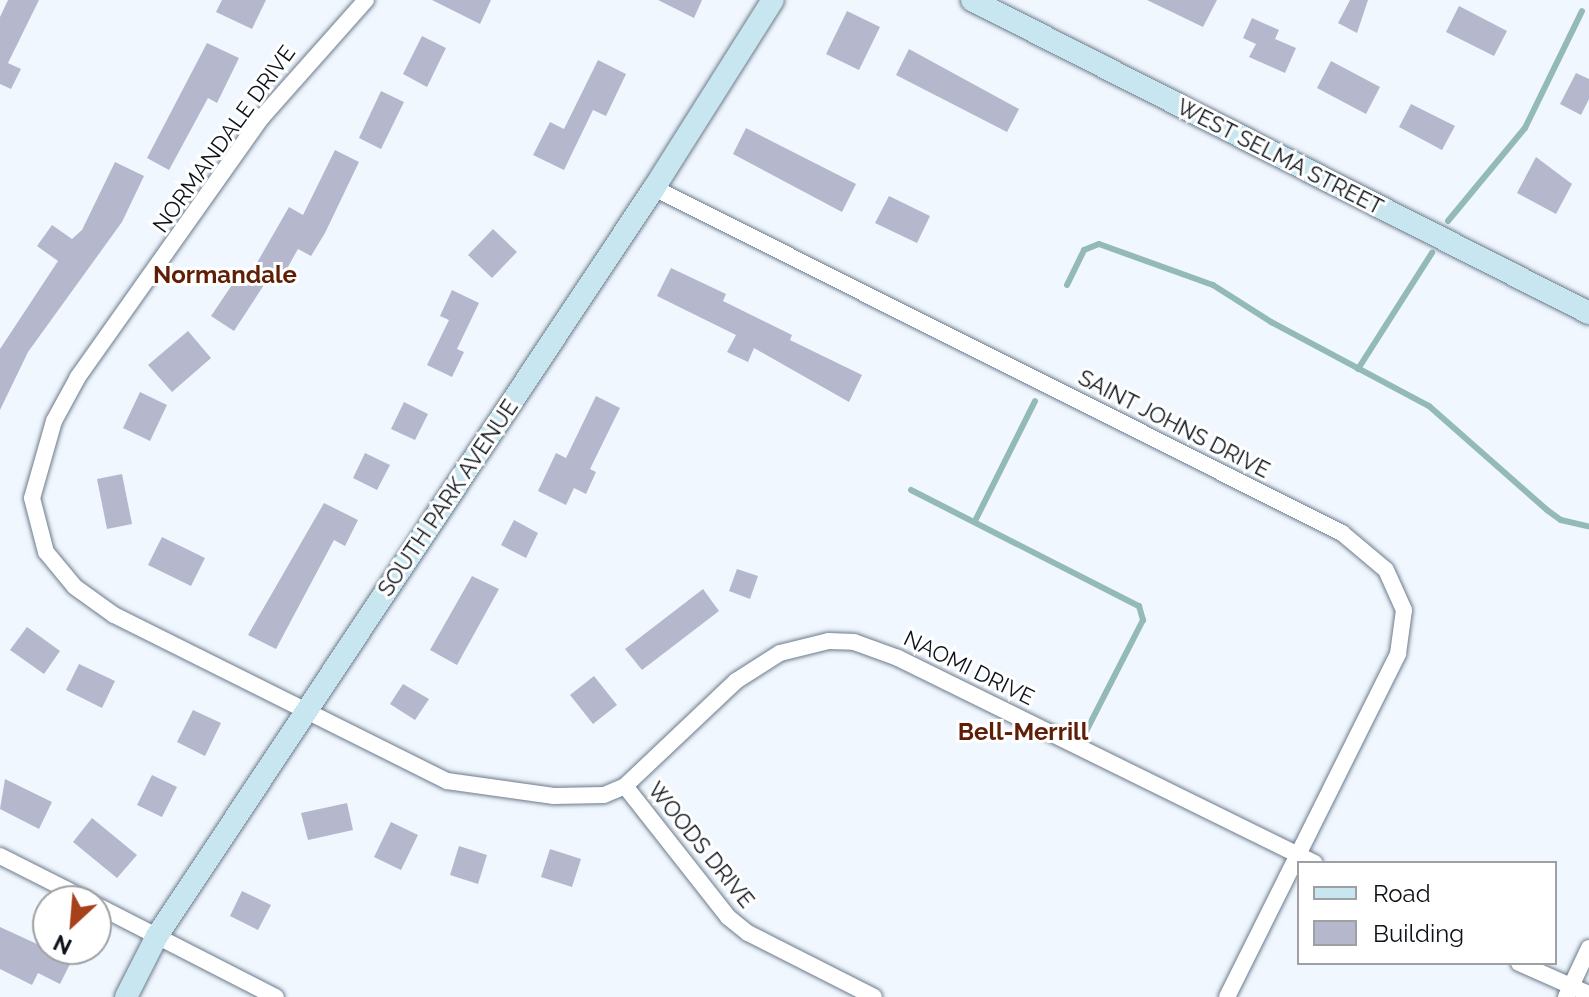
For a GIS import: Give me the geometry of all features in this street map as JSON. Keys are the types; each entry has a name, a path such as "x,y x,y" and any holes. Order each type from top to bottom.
{"street":[{"name":"NORMANDALE DRIVE","path":"305,712 93,603 46,552 32,498 54,421 78,377 292,77 366,0"},
{"name":"SOUTH PARK AVENUE","path":"126,997 157,936 654,188 773,0"},
{"name":"WEST SELMA STREET","path":"972,0 1589,313"},
{"name":"SAINT JOHNS DRIVE","path":"654,188 1342,533 1378,561 1398,589 1404,610 1398,654 1298,855"},
{"name":"NAOMI DRIVE","path":"625,786 760,664 803,645 854,642 898,658 1310,861"},
{"name":"WOODS DRIVE","path":"305,712 465,787 554,796 604,795 625,786 728,917 748,933 874,997"},
{"path":"1227,997 1298,855"},
{"path":"0,856 57,885"},
{"path":"112,913 276,997"},
{"path":"1568,992 1589,948"},
{"path":"1522,965 1568,992 1589,994"}],"building":[{"path":"8,0 39,0 8,63 21,69 11,89 0,84 0,17"},
{"path":"222,0 266,0 252,29 216,12"},
{"path":"432,0 491,0 480,24"},
{"path":"658,0 702,0 694,18"},
{"path":"1147,0 1217,0 1203,27"},
{"path":"1350,0 1368,0 1357,33 1338,23"},
{"path":"1459,6 1507,31 1494,56 1446,32"},
{"path":"847,11 880,27 859,70 826,54"},
{"path":"1252,18 1279,30 1275,39 1296,48 1285,73 1249,57 1256,44 1243,38"},
{"path":"422,36 446,48 427,87 403,74"},
{"path":"207,43 239,58 217,103 208,98 169,170 147,158"},
{"path":"909,49 1019,109 1007,132 896,75"},
{"path":"598,60 626,74 606,116 593,110 564,170 533,155 550,122 564,129"},
{"path":"1331,61 1380,87 1366,114 1317,88"},
{"path":"1576,73 1589,79 1589,99 1581,115 1560,104"},
{"path":"381,91 404,102 381,149 359,138"},
{"path":"1411,104 1455,126 1442,150 1399,127"},
{"path":"746,128 856,184 842,212 733,154"},
{"path":"335,150 359,162 325,233 311,256 298,249 284,274 275,268 234,331 211,316 242,270 250,275 289,207 303,215"},
{"path":"1536,157 1572,184 1556,214 1517,193"},
{"path":"115,162 144,176 122,222 28,352 0,410 0,349 58,261 37,246 52,225 72,239 82,230"},
{"path":"889,196 930,216 917,243 875,223"},
{"path":"493,229 517,252 492,278 468,255"},
{"path":"671,268 726,294 723,301 792,335 790,340 862,375 849,402 754,348 748,362 727,352 736,335 657,296"},
{"path":"452,290 479,303 457,349 464,352 452,377 427,365 449,320 440,316"},
{"path":"188,331 211,358 172,392 148,365"},
{"path":"140,392 167,405 150,441 123,428"},
{"path":"596,396 620,408 590,469 596,472 586,494 574,488 566,505 538,491 556,453 566,458"},
{"path":"404,402 428,414 415,440 391,429"},
{"path":"365,453 390,465 377,490 353,478"},
{"path":"122,474 132,524 107,529 97,479"},
{"path":"324,503 358,520 345,546 334,540 276,649 248,635"},
{"path":"514,520 538,533 526,558 501,545"},
{"path":"162,537 205,558 191,586 148,565"},
{"path":"737,569 758,576 750,599 729,591"},
{"path":"472,576 499,589 457,665 430,650"},
{"path":"703,589 719,611 642,670 625,649"},
{"path":"27,627 60,651 44,674 10,650"},
{"path":"79,664 115,681 102,708 66,690"},
{"path":"594,676 617,705 593,724 570,695"},
{"path":"403,684 429,699 415,720 390,704"},
{"path":"193,710 221,723 205,756 177,742"},
{"path":"152,775 177,787 162,817 137,805"},
{"path":"5,779 52,802 39,829 0,809"},
{"path":"347,803 353,830 308,840 301,813"},
{"path":"92,818 137,855 117,878 73,842"},
{"path":"391,822 418,835 401,870 374,857"},
{"path":"459,846 487,855 478,884 450,875"},
{"path":"550,849 581,859 572,887 541,877"},
{"path":"242,891 271,905 258,930 230,916"},
{"path":"0,927 32,942 32,965 70,965 60,984 38,973 32,985 0,969"}],"waterway":[{"path":"1448,221 1525,128 1582,11"},
{"path":"1067,285 1084,250 1099,244 1213,285 1271,322 1429,406 1547,510 1561,520 1588,526"},
{"path":"1358,369 1432,253"},
{"path":"975,521 1035,401"},
{"path":"911,490 1139,606 1143,620 1083,737"}],"district":[{"name":"Normandale","path":"225,275"},
{"name":"Bell-Merrill","path":"1023,732"}]}
